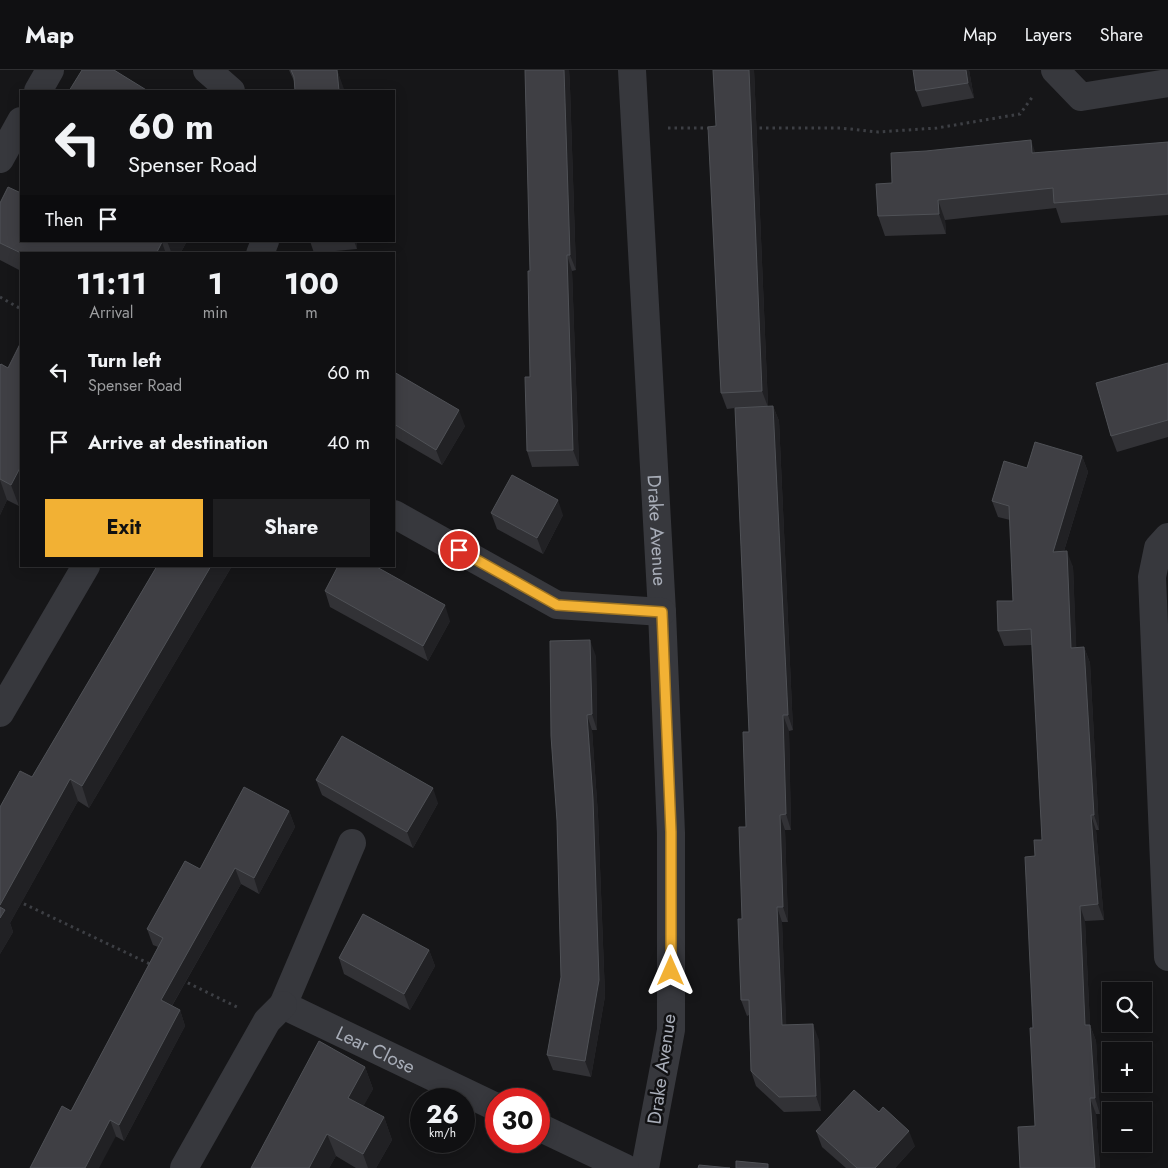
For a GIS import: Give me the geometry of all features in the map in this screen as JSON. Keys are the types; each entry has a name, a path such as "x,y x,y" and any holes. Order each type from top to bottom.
{"street":[{"path":"39,90 50,70"},
{"path":"207,70 230,90"},
{"name":"Drake Avenue","path":"632,70 662,612 671,832 671,1030 646,1168"},
{"path":"1055,70 1081,97 1168,83"},
{"path":"0,159 20,123"},
{"path":"395,515 557,605 662,612"},
{"path":"1168,537 1158,548 1152,577 1168,957"},
{"path":"0,714 85,567"},
{"path":"184,1168 275,1013 352,843"},
{"name":"Lear Close","path":"275,1013 485,1102"},
{"path":"550,1132 624,1168"}],"path":[{"path":"752,128 840,128 878,132 937,128 1020,114 1035,92"},
{"path":"635,128 713,128"},
{"path":"0,297 20,308"},
{"path":"9,897 160,970"},
{"path":"178,978 275,1013"}],"building":[{"path":"82,70 114,70 146,90 70,90"},
{"path":"291,70 337,70 339,90 295,90 294,77"},
{"path":"525,70 564,70 570,255 567,255 573,450 527,451 525,377 530,377 528,271 530,271"},
{"path":"713,70 749,70 762,391 721,393 708,127 716,126"},
{"path":"913,70 966,70 968,83 916,91"},
{"path":"1031,140 1032,153 1168,142 1168,194 1054,203 1053,188 938,200 939,214 878,216 876,184 892,183 891,153"},
{"path":"8,187 20,193 20,242 162,242 157,252 20,253 0,243 0,203"},
{"path":"20,344 20,468 11,485 0,479 0,365 8,368"},
{"path":"1168,363 1168,420 1111,436 1096,383"},
{"path":"395,373 459,410 436,450 395,425"},
{"path":"773,406 788,715 783,715 786,814 780,815 783,907 777,907 782,1025 813,1024 816,1096 779,1097 751,1071 749,1000 741,1000 738,919 742,919 739,827 746,827 743,732 749,732 735,408"},
{"path":"1035,442 1082,456 1053,552 1067,551 1071,648 1084,647 1094,815 1091,815 1098,904 1080,906 1085,1025 1090,1025 1095,1098 1090,1098 1095,1168 1020,1168 1018,1127 1035,1126 1030,1028 1033,1028 1025,857 1035,856 1034,840 1042,840 1031,629 998,631 997,601 1013,601 1009,506 992,501 1004,461 1027,468"},
{"path":"512,475 558,500 537,538 491,513"},
{"path":"156,567 210,567 82,786 70,779 0,905 0,807 20,771 32,777"},
{"path":"337,567 377,567 445,605 423,646 325,591"},
{"path":"590,640 592,714 587,715 593,799 599,980 585,1061 547,1055 561,977 557,821 551,736 550,641"},
{"path":"342,736 433,788 407,832 316,780"},
{"path":"244,787 289,811 254,878 235,868 161,1000 180,1010 119,1125 110,1120 85,1168 30,1168 62,1106 71,1111 163,938 147,929 185,861 200,869"},
{"path":"0,907 5,910 0,918"},
{"path":"363,914 429,950 404,994 339,958"},
{"path":"319,1041 365,1067 348,1098 384,1117 363,1154 327,1134 309,1168 251,1168"},
{"path":"854,1090 879,1112 883,1107 909,1131 875,1168 857,1168 816,1131"},
{"path":"736,1161 768,1164 768,1168 736,1168"},
{"path":"699,1165 730,1168 698,1168"}],"route":[{"path":"459,550 557,605 662,612 671,832 671,971"}]}
